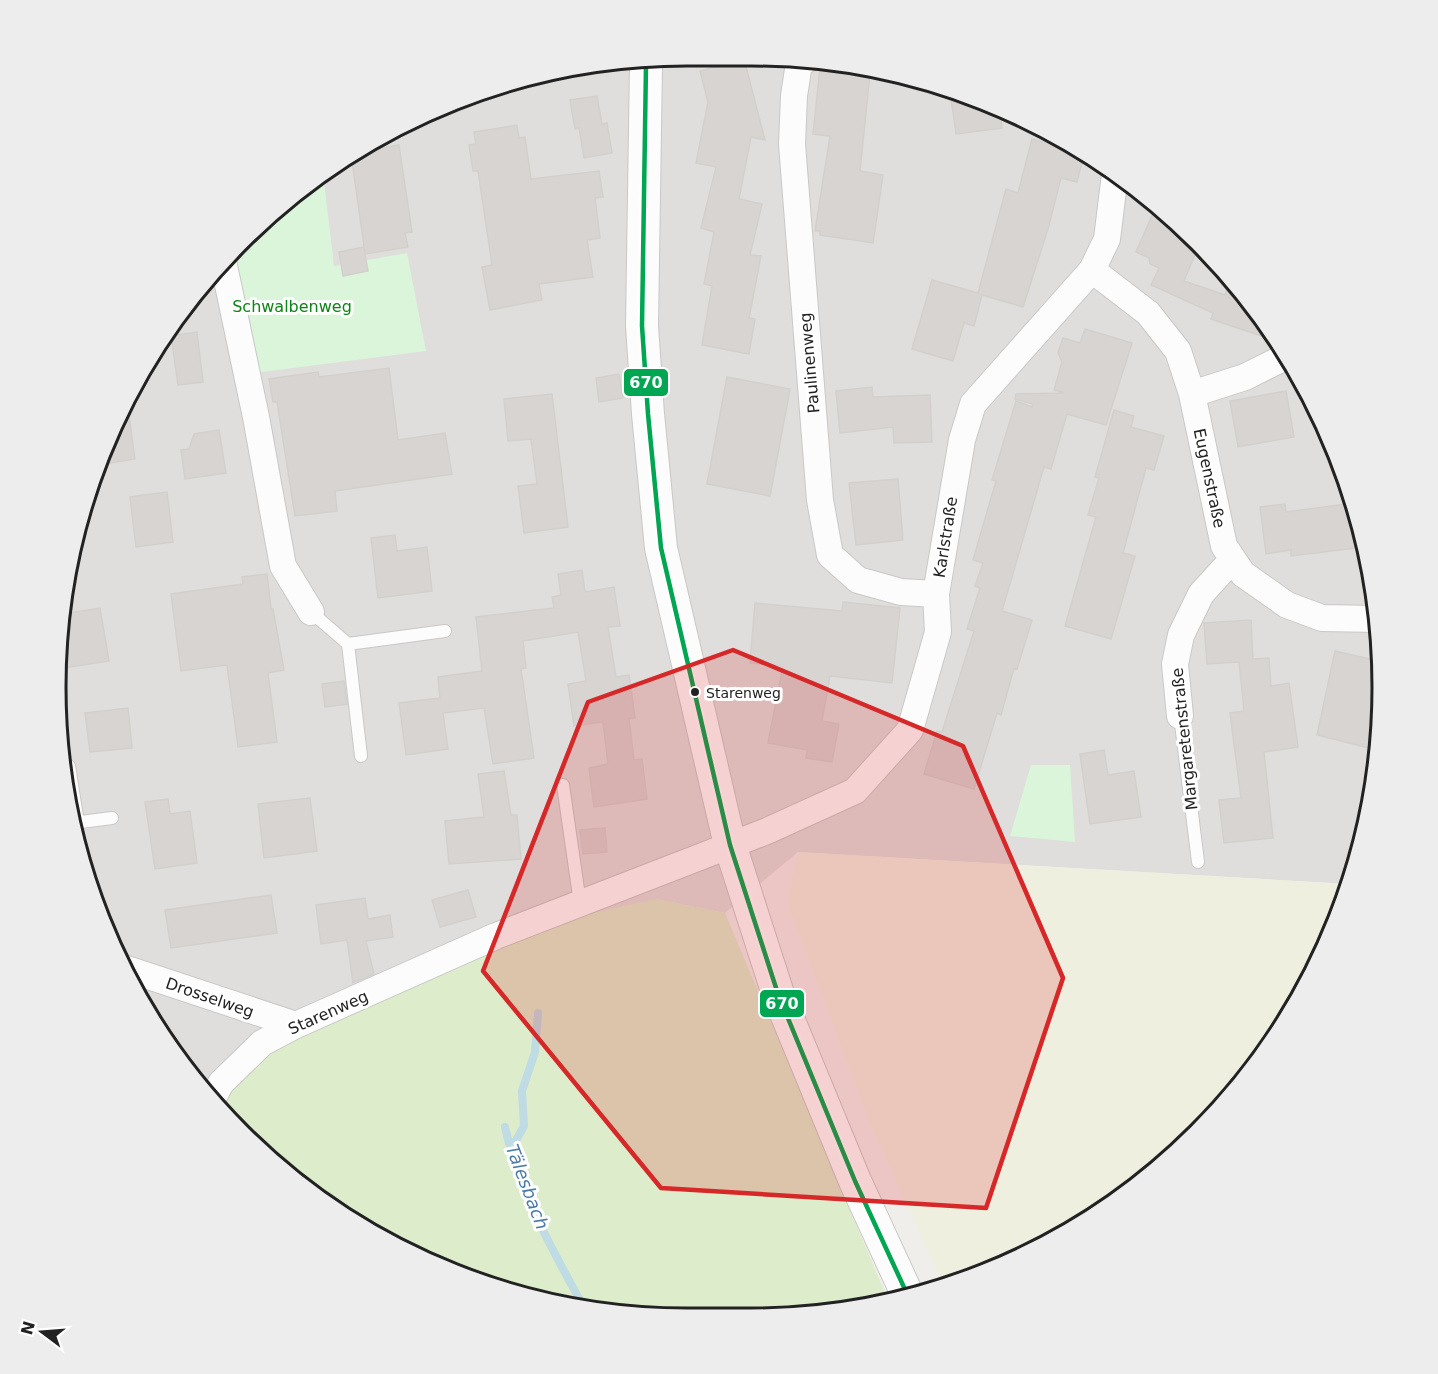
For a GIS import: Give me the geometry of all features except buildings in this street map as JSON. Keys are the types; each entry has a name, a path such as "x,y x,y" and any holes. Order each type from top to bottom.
{"street":[{"path":"645,67 642,326 661,548 730,845 778,994 855,1181 905,1289"},
{"name":"Paulinenweg","path":"798,68 794,96 792,144 820,500 830,555 858,580 901,592 936,594"},
{"name":"Karlstraße","path":"730,845 855,791 910,730 938,632 936,594 962,440 973,404 1092,270 1107,239 1114,183"},
{"name":"Eugenstraße","path":"1092,270 1149,313 1178,351 1192,394 1224,546 1243,574 1287,605 1322,618 1368,619"},
{"path":"223,274 256,417 283,567 311,612"},
{"path":"1192,394 1245,377 1278,360"},
{"name":"Margaretenstraße","path":"1180,716 1175,664 1181,635 1201,594 1232,560"},
{"name":"Starenweg","path":"216,1092 221,1083 262,1042 296,1025 496,936 730,845"},
{"name":"Drosselweg","path":"135,972 296,1025"}],"lane":[{"path":"311,612 348,644 361,756"},
{"path":"348,644 445,631"},
{"name":"Margaretenstraße","path":"1180,716 1198,862"},
{"path":"563,785 580,903"},
{"path":"81,822 112,818"}],"highlighted area":[{"path":"733,650 963,746 1063,978 986,1208 661,1188 483,971 588,702"}],"shaded area":[{"path":"751,66 792,67 872,78 912,87 989,113 1062,149 1096,171 1129,194 1190,248 1244,309 1267,342 1308,412 1325,449 1351,526 1367,606 1371,646 1371,728 1367,768 1351,848 1340,884 798,852 725,913 656,899 218,1094 194,1065 149,998 113,925 87,848 71,768 66,687 71,606 87,526 113,449 149,376 171,342 194,309 248,248 309,194 342,171 376,149 449,113 526,87 606,71 646,67"}],"green space":[{"name":"Schwalbenweg","path":"324,183 334,266 407,253 426,351 247,374 225,272 278,220"},
{"path":"1031,765 1070,765 1075,842 1010,836"},
{"path":"798,852 1340,884 1325,925 1289,998 1244,1065 1190,1126 1129,1180 1061,1225 989,1261 940,1278 869,1120 787,902"},
{"path":"656,899 725,913 885,1293 832,1303 792,1307 687,1308 606,1303 526,1287 449,1261 376,1225 309,1180 248,1126 216,1091 222,1079 485,937"}],"waterway":[{"path":"510,1151 524,1126 522,1091 535,1052 538,1013"},
{"name":"Tälesbach","path":"505,1127 528,1198 579,1298"}],"transit line":[{"name":"670","path":"646,67 642,326 661,548 730,845 778,994 855,1181 905,1289"}],"place":[{"name":"Starenweg","path":"695,692"}]}
